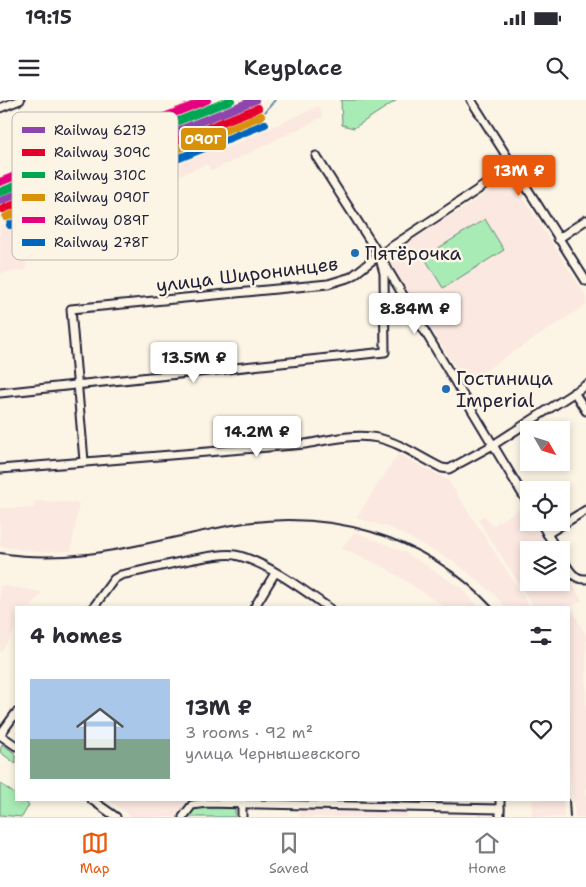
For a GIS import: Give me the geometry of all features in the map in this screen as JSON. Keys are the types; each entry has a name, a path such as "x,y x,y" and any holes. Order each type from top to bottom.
{"street":[{"path":"0,108 20,100"},
{"path":"472,100 512,167 586,281"},
{"path":"316,156 379,255 520,489"},
{"name":"улица Широнинцев","path":"77,386 72,309 328,284 351,277 379,255 512,167"},
{"path":"558,238 586,220"},
{"path":"0,393 385,352 384,273 379,255"},
{"path":"77,386 84,461"},
{"path":"0,469 305,444 347,438 377,438 394,443 442,468 449,469 494,444 586,386"},
{"path":"574,392 586,411"},
{"path":"547,534 586,510"},
{"path":"545,531 551,541"},
{"path":"95,606 114,579 121,576 228,554 236,555 275,573 326,606"},
{"path":"570,571 573,576 586,579"},
{"path":"255,606 275,573"},
{"path":"15,714 0,735 15,745"},
{"path":"93,801 116,817"},
{"path":"183,817 194,804 242,802 500,813"},
{"path":"242,802 242,817"}],"shaded area":[{"path":"319,106 323,117 212,171 207,164 178,176 178,156 213,142 219,151"},
{"path":"510,178 586,296 586,305 466,383 385,258"},
{"path":"12,220 12,260 26,260 26,270 0,273 0,225"},
{"path":"398,454 448,480 529,606 504,606 494,594 455,562 391,528 356,518"},
{"path":"35,501 79,503 71,551 37,552 0,546 0,508 34,508"},
{"path":"520,508 520,531 539,531 545,541 520,541 520,585 478,520 484,515 492,526"},
{"path":"355,532 405,552 462,589 478,606 443,606 386,568 341,548"},
{"path":"570,581 582,600 570,608 570,606 533,606 524,591 570,591"},
{"path":"0,585 42,592 32,606 15,606 15,630 0,653"},
{"path":"574,613 586,635 586,817 575,817 570,772 570,615"},
{"path":"109,801 186,801 176,817 132,817"},
{"path":"532,801 563,801 564,817 532,817"},
{"path":"299,809 407,811 407,817 299,817"}],"green space":[{"path":"341,100 397,100 354,128 342,125"},
{"path":"485,219 504,250 443,288 424,257"},
{"path":"2,744 15,753 15,763 0,752"},
{"path":"0,783 15,794 15,801 23,801 29,805 22,817 0,815"},
{"path":"381,801 429,801 381,803"},
{"path":"235,804 235,817 183,817 190,807"}],"waterway":[{"path":"184,140 203,136 218,128 238,123 252,114 265,112 275,100"},
{"path":"0,211 12,206"}],"railway":[{"path":"0,553 30,556 87,554 142,545 227,526 264,521 300,520 336,524 371,532 404,544 436,561 466,582 491,606"},
{"path":"569,801 570,817"}],"rail line":[{"name":"089Г","path":"177,112 207,100"},
{"name":"310С","path":"178,121 231,100"},
{"name":"621Э","path":"178,130 255,100"},
{"name":"309С","path":"178,140 258,108"},
{"name":"090Г","path":"178,149 261,116"},
{"name":"278Г","path":"178,158 265,124"},
{"name":"089Г","path":"0,182 12,177"},
{"name":"310С","path":"0,192 12,187"},
{"name":"621Э","path":"0,201 12,196"},
{"name":"309С","path":"3,209 12,205"},
{"name":"090Г","path":"6,217 12,215"}],"place":[{"name":"Пятёрочка","path":"355,253"},
{"name":"Гостиница Imperial","path":"446,389"}]}
